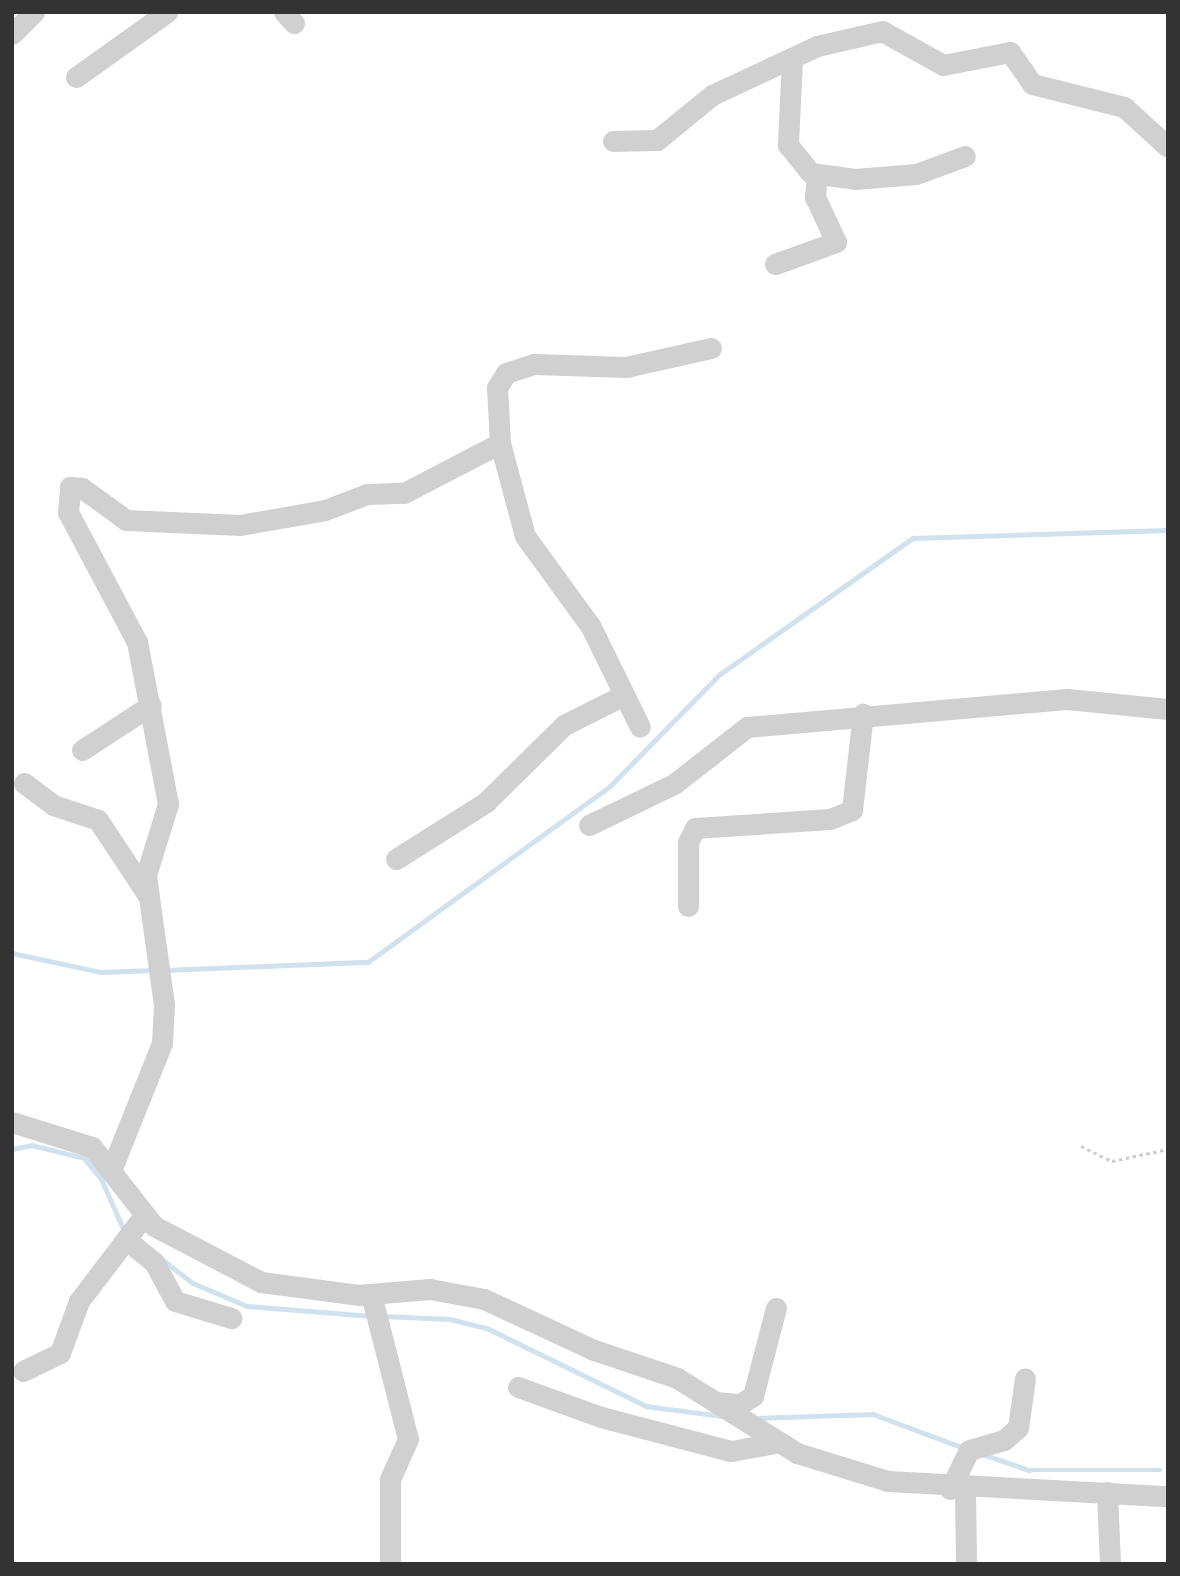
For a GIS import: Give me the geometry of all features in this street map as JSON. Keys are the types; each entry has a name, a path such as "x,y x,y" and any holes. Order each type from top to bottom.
{"street":[{"path":"12,34 34,12"},
{"path":"76,77 167,12"},
{"path":"613,141 667,135 712,95 792,59 866,31 894,34 943,65 1005,50 1032,84 1124,107 1168,148"},
{"path":"792,59 788,145 817,174 916,173 965,156"},
{"path":"775,264 836,242 815,197 817,174"},
{"path":"640,727 591,627 528,544 500,443 496,396 506,373 534,364 626,367 711,348"},
{"path":"112,1168 162,1043 160,970 147,894 148,863 168,804 151,705 130,622 68,512 70,487 82,488 126,520 240,526 325,510 367,494 404,494 500,443"},
{"path":"396,859 486,802 555,732 624,695"},
{"path":"589,825 674,784 747,727 863,714 1066,699 1168,709"},
{"path":"82,750 151,705"},
{"path":"688,906 688,842 695,828 830,819 852,810 863,714"},
{"path":"24,783 52,805 98,821 147,894"},
{"path":"12,1122 77,1140 112,1168 143,1216 219,1266 261,1282 371,1294 430,1289 484,1299 594,1350 677,1378 775,1443 863,1475 958,1489 1168,1496"},
{"path":"23,1371 54,1360 79,1301 129,1242 143,1216"},
{"path":"129,1242 154,1262 175,1301 231,1318"},
{"path":"371,1294 408,1433 390,1479 390,1564"},
{"path":"715,1402 740,1404 753,1396 776,1308"},
{"path":"966,1564 958,1489 969,1450 1018,1429 1025,1378"},
{"path":"518,1387 601,1417 731,1451 775,1443"},
{"path":"1107,1492 1110,1564"}],"path":[{"path":"1081,1146 1112,1161 1168,1149"}],"waterway":[{"path":"165,970 368,962 610,786 720,674 913,538 1168,530"},
{"path":"12,953 101,972 153,970"},
{"path":"12,1149 32,1145 84,1158 101,1178 124,1230"},
{"path":"162,1259 193,1283 247,1306 371,1316"},
{"path":"383,1316 450,1319 487,1328 646,1406 722,1416"},
{"path":"758,1418 873,1414 964,1448"},
{"path":"982,1454 1029,1470 1160,1470"}]}
